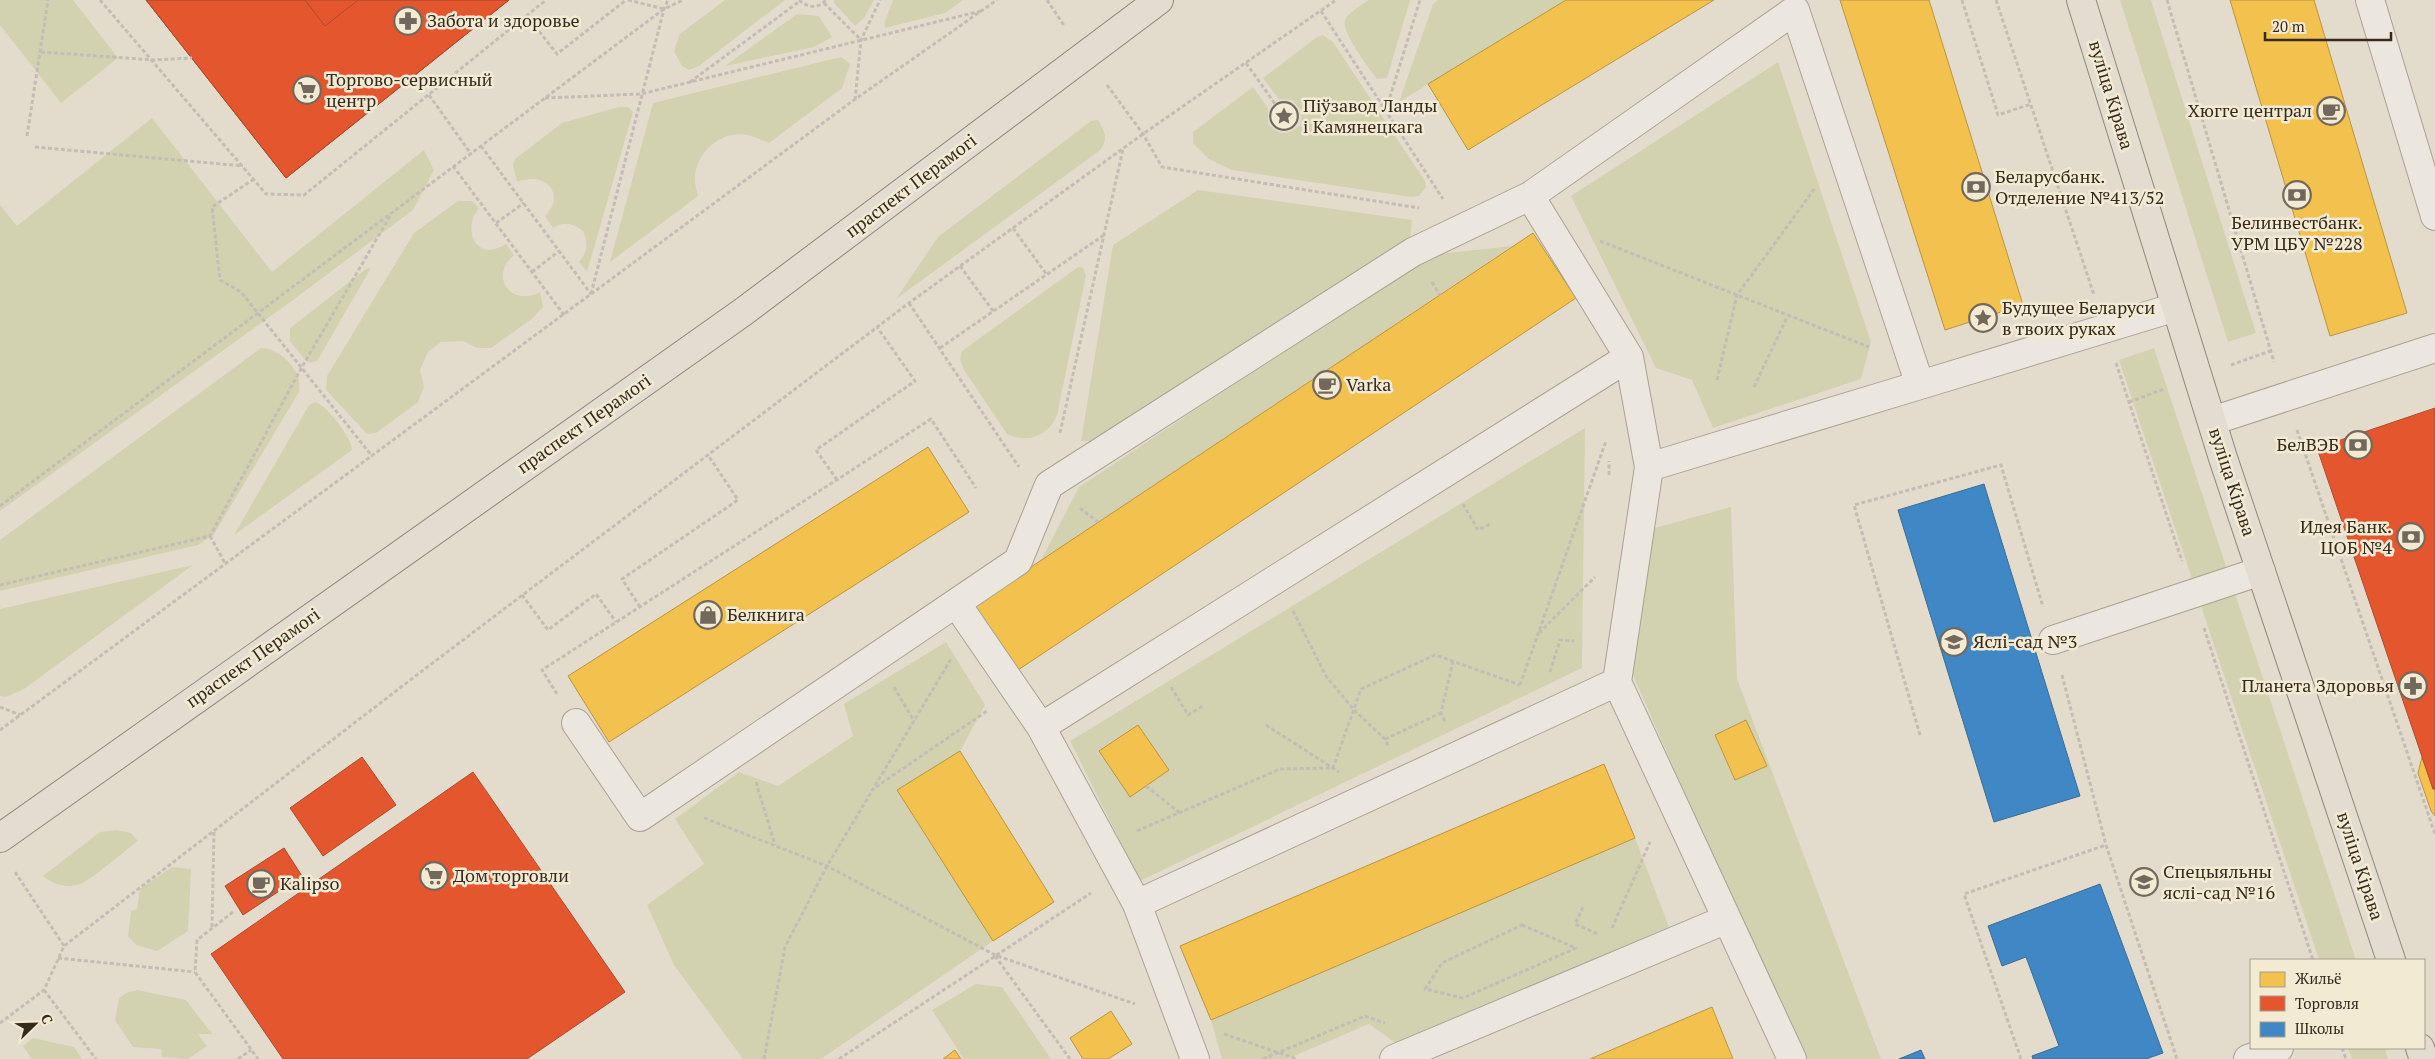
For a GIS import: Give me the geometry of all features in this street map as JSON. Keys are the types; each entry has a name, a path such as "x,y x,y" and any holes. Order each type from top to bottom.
{"main road":[{"name":"праспект Перамогі","path":"0,838 743,312 1159,0"},
{"name":"вуліца Кірава","path":"2081,0 2212,421 2391,959"}],"lane":[{"path":"2370,0 2435,216"},
{"path":"576,723 640,817 1018,561 1049,485 1412,252 1530,196 1795,10 1917,374"},
{"path":"1530,196 1629,357 1649,467 1618,682 1792,1059"},
{"path":"1649,467 1917,374 2176,307"},
{"path":"2212,421 2435,348"},
{"path":"1040,727 1629,357"},
{"path":"2053,640 2261,571"},
{"path":"956,603 1040,727 1137,904 1195,1059"},
{"path":"1137,904 1618,682"},
{"path":"1394,1059 1727,919"},
{"path":"2248,1059 2276,1049"}],"path":[{"path":"28,136 48,0"},
{"path":"100,0 154,60 266,194 304,195 546,0"},
{"path":"527,16 557,54 627,0 664,8"},
{"path":"591,294 641,94 664,8 668,0"},
{"path":"0,506 664,8 683,0"},
{"path":"854,100 862,40 880,0"},
{"path":"0,730 854,100 997,0"},
{"path":"0,1023 44,990 64,946 522,595 909,303 1123,148 1336,0"},
{"path":"1386,111 1420,0"},
{"path":"1962,0 1998,115 2031,104"},
{"path":"1996,0 2095,299"},
{"path":"2167,0 2267,341 2435,834"},
{"path":"688,83 800,1 812,7 825,1 862,40"},
{"path":"544,98 641,94 984,10"},
{"path":"1321,11 1453,214 1488,216"},
{"path":"41,52 154,60 192,58"},
{"path":"1085,55 1143,134 1162,167 1424,209"},
{"path":"1246,63 1278,108"},
{"path":"428,95 471,154"},
{"path":"1284,105 1291,107 1295,112 1296,119 1292,125 1286,128 1279,126 1274,121 1274,114 1278,108 1284,105"},
{"path":"481,146 591,294"},
{"path":"35,147 243,166"},
{"path":"909,303 1019,467 1049,485 1123,148"},
{"path":"1717,380 1737,295 1842,151"},
{"path":"453,166 564,315"},
{"path":"254,179 212,207 220,280 242,292 372,456"},
{"path":"496,223 524,203"},
{"path":"0,585 210,536 302,367 392,213"},
{"path":"1013,228 1046,275"},
{"path":"940,348 1104,234"},
{"path":"1599,240 1788,315 1917,374"},
{"path":"532,272 560,251"},
{"path":"960,266 993,311"},
{"path":"1754,387 1788,315"},
{"path":"837,480 816,450 915,381 878,327"},
{"path":"2129,402 2314,959"},
{"path":"576,723 542,670 931,419 976,488"},
{"path":"1536,720 1520,685 1607,439"},
{"path":"640,607 622,579 738,500 708,455"},
{"path":"1920,735 1854,506 2001,465 2053,640 2106,845 2177,1059"},
{"path":"1445,473 1478,530 1492,522"},
{"path":"210,536 226,565"},
{"path":"1276,579 1326,676 1354,710 1385,739 1403,782"},
{"path":"522,595 548,630 596,594 616,622"},
{"path":"764,1059 785,947 827,866 971,626"},
{"path":"1333,768 1361,689 1435,655 1520,685"},
{"path":"1152,657 1188,715 1203,706"},
{"path":"1453,661 1441,713 1461,755"},
{"path":"875,788 1016,691"},
{"path":"0,707 21,715"},
{"path":"1385,739 1441,713"},
{"path":"1266,725 1374,795"},
{"path":"745,745 775,846"},
{"path":"1104,846 1280,769 1333,768"},
{"path":"1146,786 1180,813"},
{"path":"1591,976 1670,796"},
{"path":"661,802 827,866 995,955 1297,1059"},
{"path":"212,928 214,831"},
{"path":"2021,1059 1964,894 2106,845"},
{"path":"11,866 64,946"},
{"path":"839,1059 995,955 1120,875"},
{"path":"1582,907 1575,924 1608,938"},
{"path":"233,912 197,940 194,972 258,1059"},
{"path":"1439,999 1447,995 1463,998 1576,948 1522,925 1442,963 1425,989 1447,995"},
{"path":"995,955 1070,1059"},
{"path":"58,958 194,972"},
{"path":"44,990 96,1059"},
{"path":"1263,1059 1365,1016 1389,1024"},
{"path":"238,1059 251,1050"}],"green space":[{"path":"0,0 73,0 118,58 61,103 0,25"},
{"path":"725,0 785,0 699,66 689,70 682,66 674,51 680,34"},
{"path":"834,0 874,0 864,18 855,26 834,3"},
{"path":"893,0 963,0 945,13 885,28 884,24"},
{"path":"1369,0 1410,0 1387,78 1377,79 1356,50 1345,26 1345,20 1349,14"},
{"path":"1438,0 1566,0 1399,102 1433,4"},
{"path":"2120,0 2151,0 2256,333 2228,342"},
{"path":"797,14 819,16 832,37 814,47 725,66"},
{"path":"1323,35 1333,42 1425,181 1426,187 1419,196 1411,197 1232,170 1209,159 1193,143 1193,132 1253,87 1268,108 1268,124 1272,128 1276,131 1288,133 1300,125 1302,111 1292,100 1279,99 1263,78 1317,37"},
{"path":"841,57 850,64 842,88 769,143 750,136 737,134 718,140 710,146 704,153 696,171 695,183 698,196 610,262 653,103"},
{"path":"1778,62 1871,342 1861,379 1713,428 1692,380 1656,368 1571,196"},
{"path":"619,107 628,107 633,112 587,272 579,262 586,247 583,231 576,226 568,224 561,224 553,228 545,216 554,200 550,187 545,182 537,179 517,182 513,165 515,159 562,123"},
{"path":"152,118 272,272 424,150 434,170 413,210 293,300 0,511 0,205 17,226"},
{"path":"1098,120 1105,136 1104,143 1099,151 896,299 938,237 1091,121"},
{"path":"1198,190 1412,220 1410,240 1100,441 1081,441 1113,245"},
{"path":"458,201 472,201 479,208 474,217 472,234 480,247 496,249 506,244 514,255 503,271 503,280 506,287 512,293 520,296 529,296 540,292 543,307 533,318 491,348 477,348 463,341 441,342 428,352 420,370 424,387 418,402 376,433 367,434 326,390 327,376 414,233"},
{"path":"1512,246 1040,562 1079,487 1429,255"},
{"path":"1078,267 1083,268 1086,275 1057,415 1049,428 1036,436 1022,438 1007,434 964,370 960,359 962,351"},
{"path":"371,268 317,361 310,363 306,361 290,341 290,328 366,269"},
{"path":"261,348 278,353 292,366 299,378 299,392 214,534 198,545 0,591 0,540"},
{"path":"2154,348 2356,959 2319,959 2119,360"},
{"path":"315,402 320,404 338,422 348,438 352,450 234,535 309,405"},
{"path":"1585,428 1582,668 1140,881 1070,741"},
{"path":"1731,507 1737,679 1881,1059 1801,1059 1633,675 1651,529"},
{"path":"193,565 24,689 6,697 0,696 0,609"},
{"path":"946,642 985,705 960,751 897,791 993,941 821,1059 743,1059 674,965 647,905 704,864 675,819 739,772 778,786 853,736 844,704"},
{"path":"116,830 131,833 138,841 86,881 80,884 65,886 43,876 100,832"},
{"path":"1635,838 1669,927 1397,1044 1369,1024 1287,1059 1222,1059 1211,1020"},
{"path":"172,867 191,869 188,931 157,951 136,945 128,936 131,911 137,909 140,889"},
{"path":"976,984 1002,987 1051,1059 964,1059 932,1010"},
{"path":"137,990 186,1000 212,1034 198,1034 207,1046 188,1059 162,1057 161,1049 133,1047 115,1020 119,998 126,993"},
{"path":"33,1038 74,1047 82,1059 32,1059 23,1046"},
{"path":"2348,1049 2385,1049 2388,1059 2352,1059"}],"building: Жильё":[{"path":"1566,0 1714,0 1468,150 1428,84"},
{"path":"1840,0 1929,0 2023,305 1945,330"},
{"path":"2230,0 2314,0 2407,313 2330,336"},
{"path":"1533,233 1576,298 1018,670 974,605"},
{"path":"928,447 969,512 609,742 568,676"},
{"path":"1746,720 1767,766 1735,780 1715,735"},
{"path":"1138,725 1169,770 1130,797 1099,751"},
{"path":"960,751 1054,902 993,941 897,790"},
{"path":"2422,757 2433,789 2435,789 2435,816 2431,811 2418,773"},
{"path":"1604,764 1635,838 1211,1020 1180,946"},
{"path":"1712,1007 1733,1059 1590,1059 1658,1030"},
{"path":"1111,1011 1132,1044 1108,1059 1083,1059 1070,1038"},
{"path":"955,1050 961,1059 943,1059"}],"building: Торговля":[{"name":"Торгово-сервисный центр","path":"146,0 305,0 325,26 358,0 509,0 286,178"},
{"name":"Торгово-сервисный центр","path":"146,0 509,0 286,178"},
{"path":"2435,408 2435,789 2433,789 2317,448"},
{"path":"362,757 396,805 323,856 290,808"},
{"name":"Дом торговли","path":"473,772 625,992 527,1059 283,1059 211,954"},
{"path":"284,848 302,876 243,915 225,886"}],"building: Школы":[{"path":"1984,484 2080,796 1994,822 1898,510"},
{"path":"2100,884 2163,1053 2146,1059 2033,1059 2032,1056 2059,1046 2026,957 2002,966 1988,926"},
{"path":"1921,1050 1925,1059 1899,1059"}],"place":[{"name":"Забота и здоровье","path":"408,21"},
{"name":"Торгово-сервисный центр","path":"307,90"},
{"name":"Хюгге централ","path":"2331,111"},
{"name":"Піўзавод Ланды і Камянецкага","path":"1284,116"},
{"name":"Беларусбанк. Отделение №413/52","path":"1976,187"},
{"name":"Белинвестбанк. УРМ ЦБУ №228","path":"2297,195"},
{"name":"Будущее Беларуси в твоих руках","path":"1983,318"},
{"name":"Varka","path":"1327,385"},
{"name":"БелВЭБ","path":"2358,445"},
{"name":"Идея Банк. ЦОБ №4","path":"2411,537"},
{"name":"Белкнига","path":"708,615"},
{"name":"Яслі-сад №3","path":"1954,642"},
{"name":"Планета Здоровья","path":"2413,686"},
{"name":"Дом торговли","path":"434,876"},
{"name":"Спецыяльны яслі-сад №16","path":"2144,882"},
{"name":"Kalipso","path":"261,884"}]}
